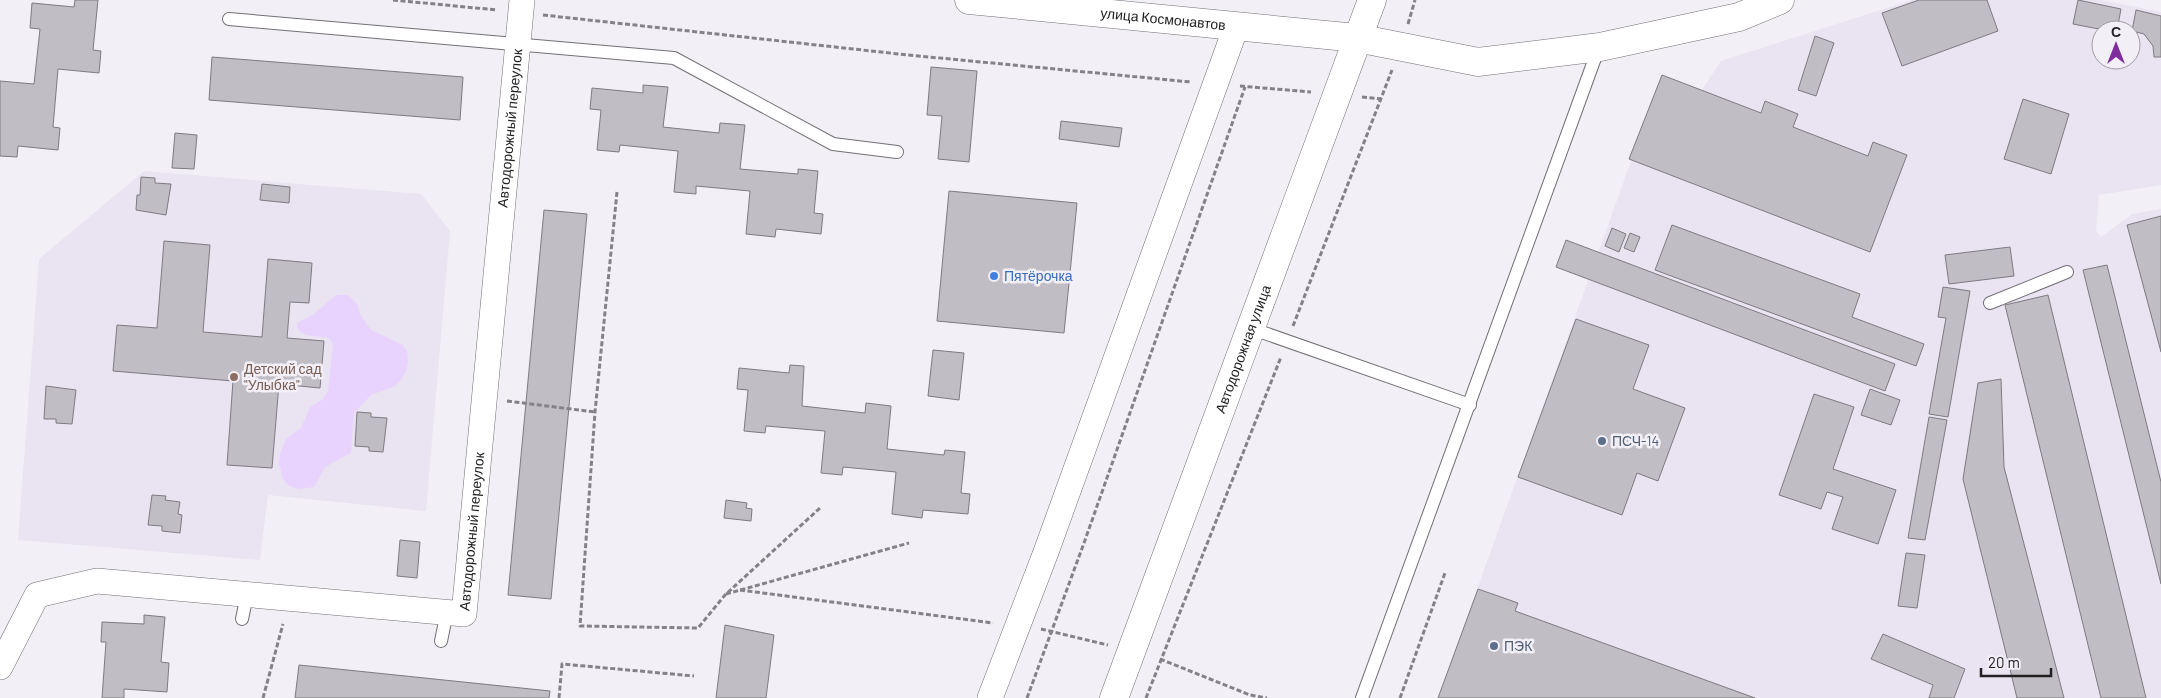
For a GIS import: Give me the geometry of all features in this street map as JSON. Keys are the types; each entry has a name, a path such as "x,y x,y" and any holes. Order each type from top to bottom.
{"main road":[{"name":"улица Космонавтов","path":"969,0 1357,38 1478,62 1600,47 1740,17 1780,0"},
{"name":"Автодорожная улица","path":"1114,698 1372,0"}],"street":[{"name":"Автодорожный переулок","path":"0,667 37,595 97,581 464,614 521,6"},
{"path":"990,698 1016,626 1046,552 1236,27"}],"lane":[{"path":"229,19 674,58 833,144 897,152"},
{"path":"1362,698 1600,47"},
{"path":"1990,302 2067,272"},
{"path":"1250,328 1470,405"},
{"path":"242,619 246,594"},
{"path":"441,641 447,612"}],"path":[{"path":"393,0 521,6 908,55 1381,99"},
{"path":"1027,698 1246,87"},
{"path":"617,192 596,412 580,626 698,628 725,594 820,508"},
{"path":"484,399 596,412"},
{"path":"725,594 909,544"},
{"path":"1400,698 1445,573"},
{"path":"740,590 1052,631 1161,659 1250,695 1267,698"},
{"path":"263,698 283,624"},
{"path":"559,698 562,664 694,676"},
{"path":"1250,695 1253,698"}],"shaded area":[{"path":"1912,0 2101,0 2161,12 2161,185 2099,195 2096,231 2101,237 2132,214 2161,209 2161,698 1438,698 1662,75 1702,90 1721,61"},
{"name":"Детский сад \"Улыбка\"","path":"144,171 421,194 450,231 426,511 268,495 260,560 18,540 39,259"},
{"path":"336,295 348,295 357,304 361,316 371,330 403,345 407,352 408,362 406,371 395,386 371,395 354,413 351,453 325,467 314,487 299,489 288,485 283,479 279,463 280,453 286,439 301,428 310,407 322,400 328,391 333,344 329,338 306,335 298,330 297,323 314,314"}],"building":[{"path":"75,0 98,0 93,50 101,51 99,73 58,69 53,127 60,128 58,150 18,146 17,157 0,156 0,81 34,84 40,29 30,28 32,3 74,7"},
{"path":"1919,0 1987,0 1998,31 1902,66 1882,13"},
{"path":"2078,0 2121,9 2119,20 2091,20 2091,27 2073,24"},
{"path":"2136,10 2161,16 2161,57 2154,57 2153,46 2144,34 2141,33 2141,20 2134,20"},
{"path":"1815,36 1834,43 1816,96 1798,90"},
{"path":"212,57 463,77 460,120 209,100"},
{"path":"931,67 977,71 969,162 938,159 942,116 927,115"},
{"path":"1662,75 1761,113 1765,101 1798,114 1793,127 1868,156 1873,142 1907,155 1870,252 1629,159"},
{"path":"643,85 668,87 663,127 719,133 720,123 745,125 740,169 798,174 798,169 818,171 814,213 823,214 821,234 776,229 775,237 746,234 750,191 696,186 696,194 674,192 678,151 620,145 619,152 597,150 601,110 590,109 592,88 643,93"},
{"path":"2023,99 2069,114 2051,174 2004,159"},
{"path":"1061,121 1122,128 1119,147 1059,139"},
{"path":"175,133 197,135 194,169 172,168"},
{"path":"141,177 155,178 155,183 171,184 166,215 136,210 137,195 140,195"},
{"path":"262,184 290,187 289,203 260,200"},
{"path":"949,191 1077,203 1064,333 937,321"},
{"path":"544,210 587,214 551,599 508,595"},
{"path":"2161,216 2161,352 2127,225"},
{"path":"1672,225 1860,294 1852,317 1924,344 1916,366 1655,270"},
{"path":"1612,228 1626,234 1619,252 1605,246"},
{"path":"1630,233 1640,237 1634,252 1624,248"},
{"path":"1566,240 1895,364 1885,391 1556,267"},
{"path":"164,241 210,245 203,332 262,337 268,259 312,263 309,303 290,302 287,338 324,341 320,388 279,384 272,468 227,465 233,381 113,371 117,325 157,328"},
{"path":"2010,247 2014,276 1949,284 1945,255"},
{"path":"2107,265 2161,482 2161,584 2083,270"},
{"path":"1943,287 1970,291 1948,417 1929,414 1946,318 1938,317"},
{"path":"2048,295 2146,698 2101,698 2005,305"},
{"name":"ПСЧ-14","path":"1576,319 1649,345 1633,389 1685,408 1658,481 1637,473 1622,515 1518,477"},
{"path":"933,350 964,353 959,400 928,396"},
{"path":"790,365 804,366 802,406 865,413 866,403 891,406 887,449 944,455 945,450 965,452 961,493 970,494 968,514 923,510 922,518 892,514 896,472 843,467 842,475 821,473 825,431 766,426 765,433 744,431 748,390 737,389 739,368 789,373"},
{"path":"2001,379 2004,467 2064,698 2017,698 1963,479 1978,383"},
{"path":"46,386 76,390 72,424 56,423 56,419 44,419"},
{"path":"1870,389 1900,400 1891,425 1861,415"},
{"path":"1814,394 1854,407 1833,469 1896,490 1878,544 1832,529 1843,497 1827,492 1821,509 1779,495"},
{"path":"357,412 371,413 371,417 387,418 383,452 369,451 369,447 355,446"},
{"path":"1929,417 1947,420 1925,540 1908,538"},
{"path":"152,495 166,496 165,500 180,502 178,514 182,515 180,533 162,531 162,526 148,525"},
{"path":"726,500 747,503 746,508 752,509 751,521 724,518"},
{"path":"400,540 420,542 417,578 397,576"},
{"path":"1906,553 1925,555 1917,608 1898,606"},
{"path":"1478,589 1518,603 1515,611 1755,698 1438,698"},
{"path":"144,615 165,617 161,662 169,663 167,692 124,689 124,698 102,698 106,642 101,642 102,622 144,624"},
{"path":"725,625 774,635 766,698 716,698"},
{"path":"1883,634 1965,669 1954,698 1929,698 1933,685 1871,659"},
{"path":"299,665 550,691 549,698 295,698"}],"place":[{"name":"Пятёрочка","path":"994,276"},
{"name":"Детский сад \"Улыбка\"","path":"234,377"},
{"name":"ПСЧ-14","path":"1602,441"},
{"name":"ПЭК","path":"1494,646"}]}
